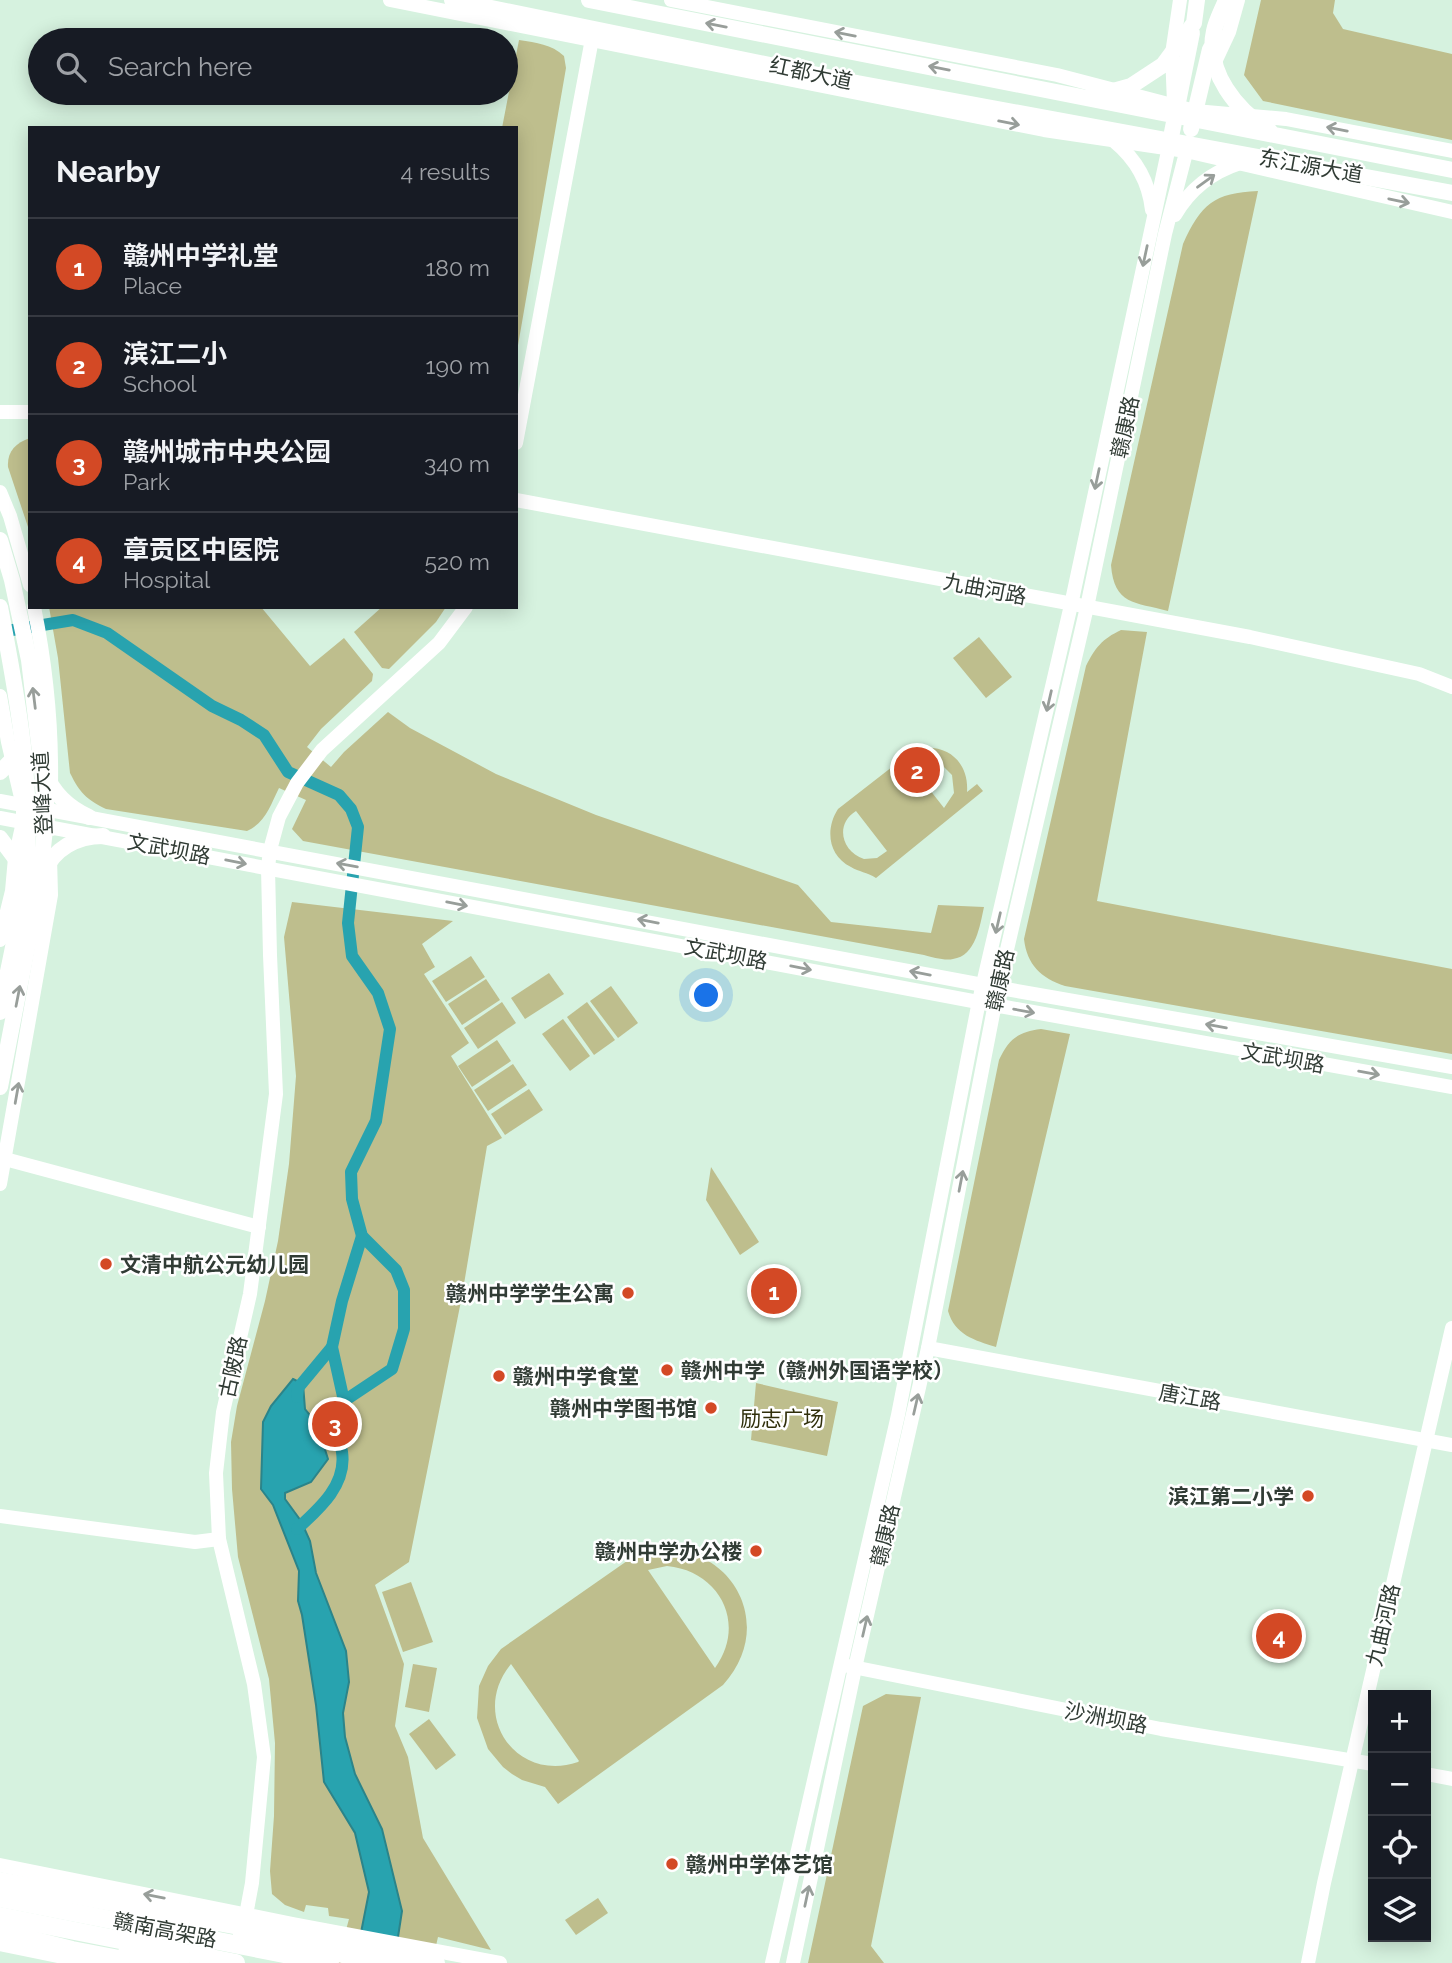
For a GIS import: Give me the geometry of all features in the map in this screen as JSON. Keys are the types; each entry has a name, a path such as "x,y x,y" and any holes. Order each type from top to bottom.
{"highway":[{"path":"0,1882 442,1959"},
{"name":"赣南高架路","path":"0,1898 330,1963"},
{"name":"赣南高架路","path":"0,1916 236,1963"},
{"path":"0,1929 140,1963"}],"main road":[{"name":"红都大道","path":"453,0 857,83 1069,121 1169,145"},
{"name":"红都大道","path":"589,0 1068,93 1175,111"},
{"name":"赣康路","path":"1169,145 1198,0"},
{"name":"赣康路","path":"1187,148 1220,0"},
{"path":"1226,0 1214,30 1215,61 1231,96 1250,117 1282,136"},
{"path":"1068,93 1094,95 1114,92 1143,80 1172,54 1194,23"},
{"name":"东江源大道","path":"1175,111 1282,136 1452,170"},
{"name":"东江源大道","path":"1169,145 1274,160 1452,192"},
{"name":"登峰大道","path":"0,540 23,580 28,609"},
{"name":"登峰大道","path":"0,607 11,662 22,746 32,883 0,1087"},
{"name":"登峰大道","path":"0,1012 48,818 41,758 37,660 28,609"},
{"path":"0,772 22,746"},
{"path":"41,758 51,785 63,801 89,817"},
{"path":"0,838 32,883 59,851 75,841 103,836"},
{"path":"0,1882 383,1963"},
{"path":"0,1929 181,1963"}],"street":[{"path":"390,0 1044,130 1115,142 1169,145"},
{"path":"671,0 1057,75 1175,111 1172,54 1180,0"},
{"path":"1238,0 1229,32 1195,115 1286,119 1452,151"},
{"path":"518,432 592,39"},
{"path":"1069,121 1091,128 1115,142 1129,155 1142,175 1150,197 1152,220"},
{"name":"赣康路","path":"772,1963 928,1349 994,1006 991,986 1169,145"},
{"path":"1187,148 1238,164 1452,212"},
{"name":"赣康路","path":"793,1963 848,1666 979,1001 991,986 1087,607 1165,234 1187,148"},
{"path":"1165,234 1194,189 1213,175 1238,164 1274,160"},
{"path":"0,412 28,412"},
{"path":"0,492 23,580"},
{"name":"九曲河路","path":"518,500 1250,637 1419,674 1452,687"},
{"path":"0,1184 51,895 48,818 52,750 37,660 34,609"},
{"name":"古陂路","path":"246,1915 252,1883 264,1757 254,1684 219,1539 216,1473 223,1412 250,1294 276,1094 268,868 270,850 279,817 322,750 439,643 464,609"},
{"path":"0,696 25,814 15,858 12,891 0,940"},
{"name":"文武坝路","path":"0,801 25,814 48,818 103,836 979,1001 994,1006 1452,1087"},
{"name":"文武坝路","path":"0,818 25,814"},
{"name":"文武坝路","path":"48,818 89,817 991,986 1452,1067"},
{"path":"5,1160 258,1227"},
{"name":"九曲河路","path":"1308,1963 1452,1328"},
{"name":"唐江路","path":"928,1349 1452,1445"},
{"path":"0,1516 195,1542 219,1539"},
{"name":"沙洲坝路","path":"848,1666 1161,1729 1368,1763"},
{"path":"1431,1775 1452,1779"},
{"path":"0,1865 293,1924 442,1959 500,1963"},
{"path":"0,1944 92,1963"}],"green space":[{"path":"1261,0 1335,0 1333,13 1343,29 1452,54 1452,140 1263,101 1244,75"},
{"path":"519,40 554,49 564,56 566,68 518,345 518,126 502,126 506,105 518,105"},
{"path":"1258,191 1168,611 1136,603 1128,600 1117,588 1111,565 1183,244 1196,219 1211,203 1230,194"},
{"path":"28,439 28,527 8,467 13,449"},
{"path":"49,609 263,609 310,666 344,638 373,674 372,681 321,729 307,747 331,767 388,712 410,728 496,774 596,815 798,885 831,922 931,933 938,905 984,907 976,939 961,957 942,959 303,841 292,829 306,800 279,788 263,818 247,831 106,809 84,795 70,773 58,658"},
{"path":"380,609 445,609 436,622 389,669 382,668 354,632"},
{"path":"1121,630 1147,632 1097,901 1452,969 1452,1054 1065,986 1049,979 1032,963 1024,939 1086,666 1100,645"},
{"path":"979,637 1012,677 986,698 953,658"},
{"path":"934,748 950,754 965,773 967,792 977,784 983,791 876,878 851,867 837,856 831,841 831,825 838,809 910,753","holes":["922,761 940,763 952,775 954,793 944,808 912,767","856,811 887,851 877,858 864,859 846,844 843,830 845,823"]},
{"path":"292,902 453,921 422,944 435,967 424,974 469,1043 451,1056 502,1138 487,1146 462,1296 409,1562 375,1585 404,1664 395,1726 408,1757 423,1838 491,1950 438,1937 432,1963 337,1963 349,1919 329,1916 328,1908 306,1905 304,1912 285,1905 272,1894 270,1871 275,1743 269,1679 238,1557 231,1442 237,1406 278,1241 289,1164 296,1076 284,937"},
{"path":"471,956 485,977 446,1002 432,981"},
{"path":"549,973 564,994 525,1019 511,998"},
{"path":"486,979 500,1000 462,1025 448,1004"},
{"path":"611,986 638,1023 618,1038 590,1001"},
{"path":"502,1002 516,1023 478,1049 464,1028"},
{"path":"587,1002 615,1040 594,1055 567,1017"},
{"path":"563,1019 590,1056 570,1071 542,1034"},
{"path":"1041,1029 1070,1034 996,1347 960,1331 948,1311 999,1060 1015,1038"},
{"path":"497,1040 511,1061 472,1087 458,1066"},
{"path":"513,1064 527,1085 488,1111 474,1090"},
{"path":"529,1089 543,1110 505,1135 491,1114"},
{"path":"711,1167 759,1242 740,1255 706,1200"},
{"name":"励志广场","path":"756,1383 838,1402 827,1456 751,1440"},
{"path":"658,1549 685,1552 708,1561 726,1575 739,1594 746,1616 746,1639 739,1662 723,1685 558,1804 545,1787 512,1774 488,1749 477,1718 479,1686 488,1666 501,1649 637,1554","holes":["667,1566 686,1570 701,1578 714,1589 723,1602 728,1618 728,1634 724,1651 715,1668 648,1570","511,1664 579,1761 578,1762 556,1766 535,1763 518,1754 505,1740 497,1723 495,1704 499,1684"]},
{"path":"411,1582 433,1642 403,1652 382,1592"},
{"path":"413,1664 437,1668 429,1712 405,1707"},
{"path":"886,1694 921,1697 871,1946 884,1963 808,1963 863,1706"},
{"path":"429,1719 456,1755 436,1770 409,1734"},
{"path":"598,1898 608,1913 576,1935 565,1920"}],"water":[{"path":"293,1379 303,1384 305,1409 317,1424 328,1459 311,1482 285,1493 285,1499 301,1521 310,1541 316,1573 346,1651 349,1682 343,1713 345,1737 355,1774 382,1829 402,1911 394,1963 355,1963 369,1892 355,1833 324,1782 316,1705 298,1601 299,1571 273,1505 261,1489 263,1422 271,1406"}],"waterway":[{"path":"0,632 73,620 107,633 212,706 264,735 288,772 339,795 351,809 358,827 348,923 352,956 378,993 390,1029 376,1121 351,1172 352,1199 362,1236 396,1270 404,1290 404,1329 392,1369 344,1401 306,1435"},
{"path":"344,1401 332,1347 342,1301 362,1236"},
{"path":"297,1397 298,1388 332,1347"},
{"path":"297,1529 330,1495 340,1475 342,1452 331,1415"}],"place":[{"name":"滨江二小","path":"917,770"},
{"name":"文清中航公元幼儿园","path":"106,1264"},
{"name":"赣州中学礼堂","path":"774,1291"},
{"name":"赣州中学学生公寓","path":"628,1293"},
{"name":"赣州中学（赣州外国语学校）","path":"667,1370"},
{"name":"赣州中学食堂","path":"499,1376"},
{"name":"赣州中学图书馆","path":"711,1408"},
{"name":"赣州城市中央公园","path":"335,1424"},
{"name":"滨江第二小学","path":"1308,1496"},
{"name":"赣州中学办公楼","path":"756,1551"},
{"name":"章贡区中医院","path":"1279,1636"},
{"name":"赣州中学体艺馆","path":"672,1864"}]}
